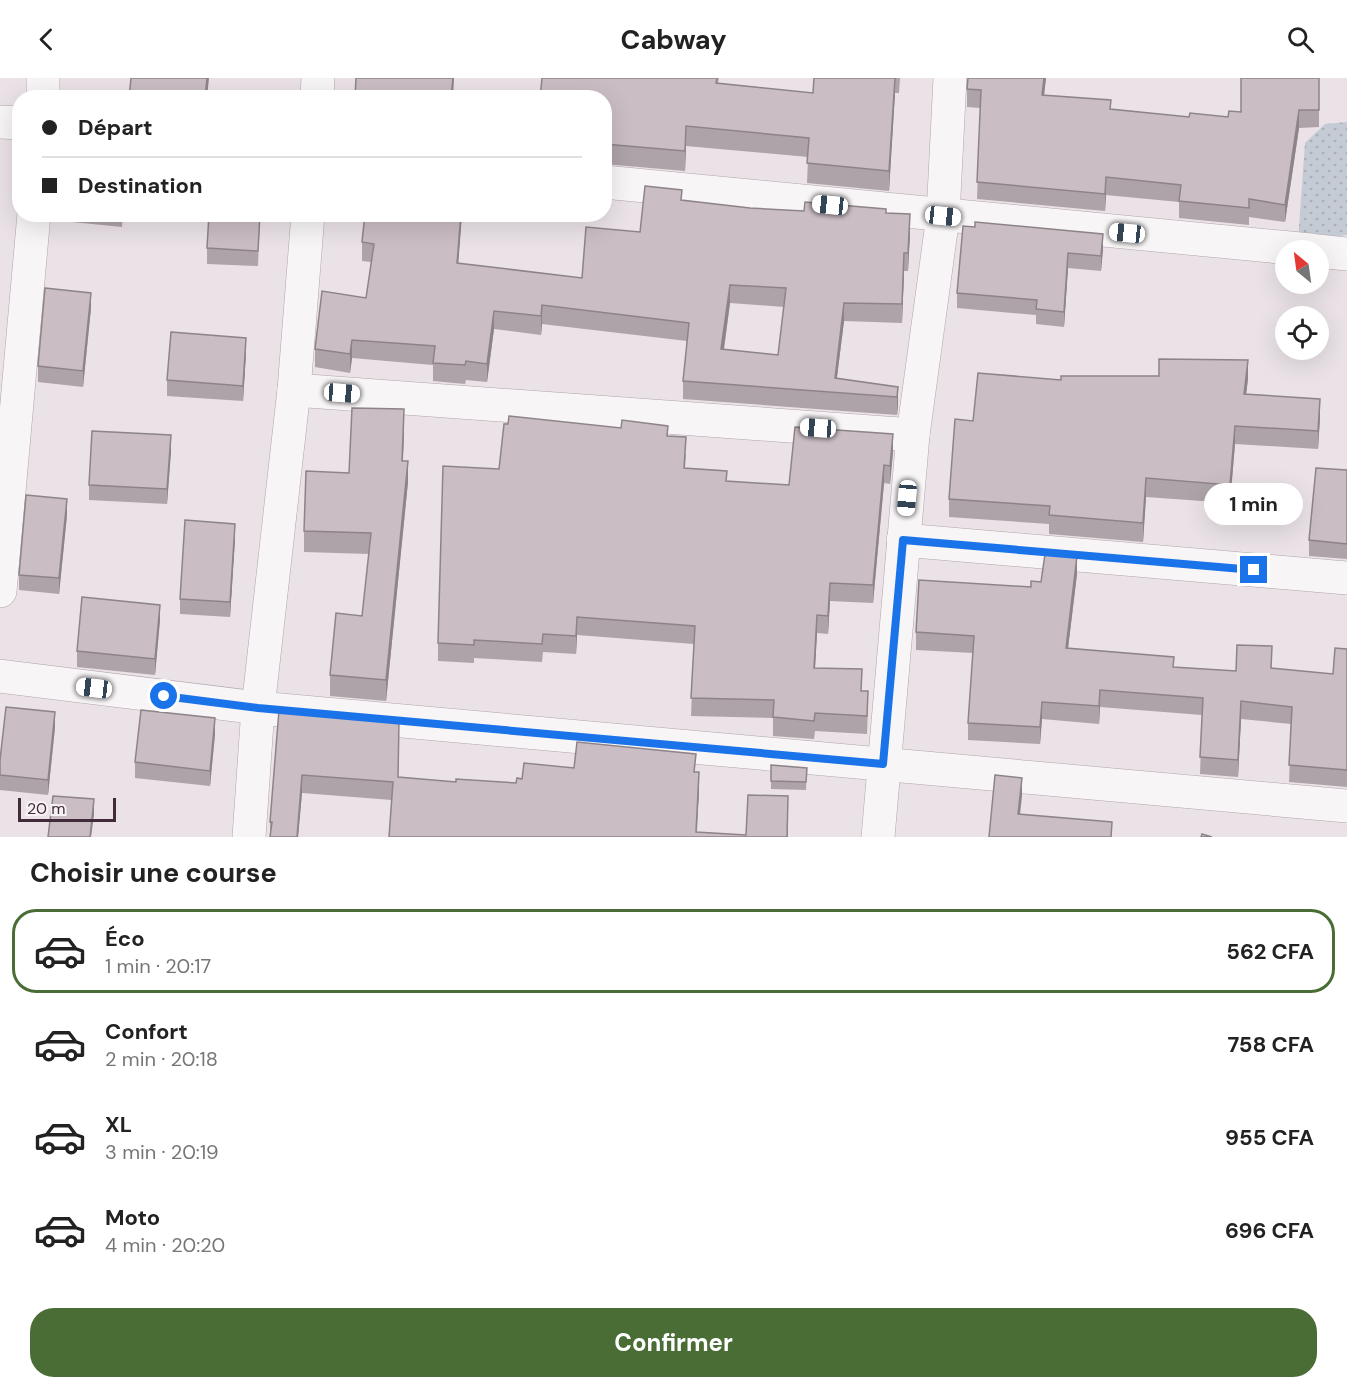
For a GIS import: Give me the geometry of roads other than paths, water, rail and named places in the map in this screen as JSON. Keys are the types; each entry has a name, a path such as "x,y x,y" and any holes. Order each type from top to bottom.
{"street":[{"path":"878,837 913,435 943,216 950,78"},
{"path":"612,183 1275,247"},
{"path":"0,591 8,406 33,222"},
{"path":"249,837 258,708 294,390 307,222"},
{"path":"1329,252 1347,254"},
{"path":"294,390 913,435"},
{"path":"903,540 1347,578"},
{"path":"0,676 258,708 1347,806"}]}
